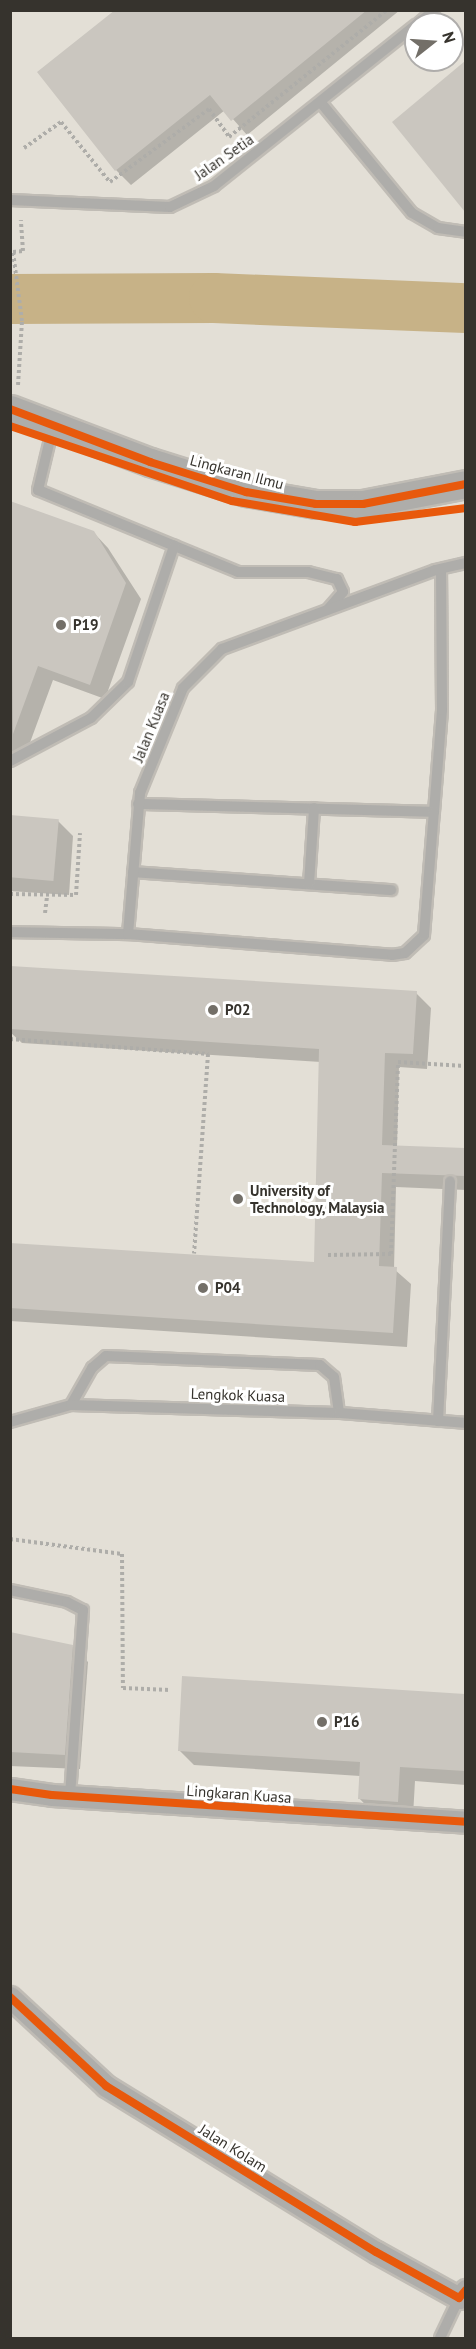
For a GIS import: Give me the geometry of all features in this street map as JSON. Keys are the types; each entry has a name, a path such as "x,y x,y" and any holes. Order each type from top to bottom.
{"street":[{"name":"Lingkaran Ilmu","path":"13,410 53,427 246,492 316,504 363,504 465,484"},
{"name":"Lingkaran Kuasa","path":"10,1789 70,1797 465,1822"},
{"name":"Jalan Kolam","path":"10,1997 106,2085 376,2252 463,2296"}],"lane":[{"name":"Jalan Setia","path":"15,201 170,207 214,186 322,104 404,36"},
{"path":"322,104 412,213 438,228 465,232"},
{"path":"53,427 38,490 238,572 308,572 337,579 343,592 328,610"},
{"path":"10,761 91,717 128,682 174,546"},
{"name":"Jalan Kuasa","path":"128,934 138,804 183,688 222,649 441,569 465,563"},
{"path":"10,932 128,934 405,953 424,935 442,710 441,569"},
{"path":"138,804 434,812"},
{"path":"309,884 314,808"},
{"path":"133,872 391,890"},
{"path":"438,1420 450,1181"},
{"path":"71,1405 92,1368 106,1356 127,1356 320,1365 334,1377 339,1413"},
{"name":"Lengkok Kuasa","path":"10,1422 71,1405 339,1413 465,1423"},
{"path":"10,1590 67,1602 82,1610 70,1797"},
{"path":"440,2338 463,2296"}],"path":[{"path":"24,148 61,122 110,182 209,109 229,137 387,10"},
{"path":"13,410 22,321 13,252 23,251 21,217 15,201"},
{"path":"10,217 33,217"},
{"path":"10,894 76,895 80,833"},
{"path":"10,1039 208,1054 194,1254"},
{"path":"328,1255 391,1254 398,1062 465,1066"},
{"path":"10,1539 122,1554 123,1688 170,1690"}],"building":[{"path":"115,10 367,10 231,121 210,95 115,171 37,72"},
{"path":"464,62 465,212 392,122 452,72 464,72"},
{"name":"P19","path":"10,501 94,531 126,583 90,685 38,666 13,734"},
{"path":"10,815 59,819 53,881 10,877"},
{"path":"10,966 417,991 413,1054 385,1053 382,1145 465,1148 465,1176 382,1173 379,1266 397,1267 393,1333 10,1308 10,1243 314,1262 319,1049 10,1029"},
{"path":"10,1632 73,1645 65,1755 10,1752"},
{"name":"P16","path":"182,1676 465,1694 465,1771 400,1767 398,1802 358,1799 360,1762 178,1751"}],"waterway":[{"path":"10,299 214,298 466,308"}],"cycle path":[{"path":"10,409 150,462 246,492 316,504 363,504 466,484"},
{"path":"10,426 232,501 355,522 466,508"},
{"path":"10,1789 52,1795 466,1822"},
{"path":"10,1997 106,2086 376,2252 459,2298 466,2290"}],"place":[{"name":"P19","path":"61,625"},
{"name":"P02","path":"213,1010"},
{"name":"University of Technology, Malaysia","path":"238,1199"},
{"name":"P04","path":"203,1288"},
{"name":"P16","path":"322,1722"}]}
